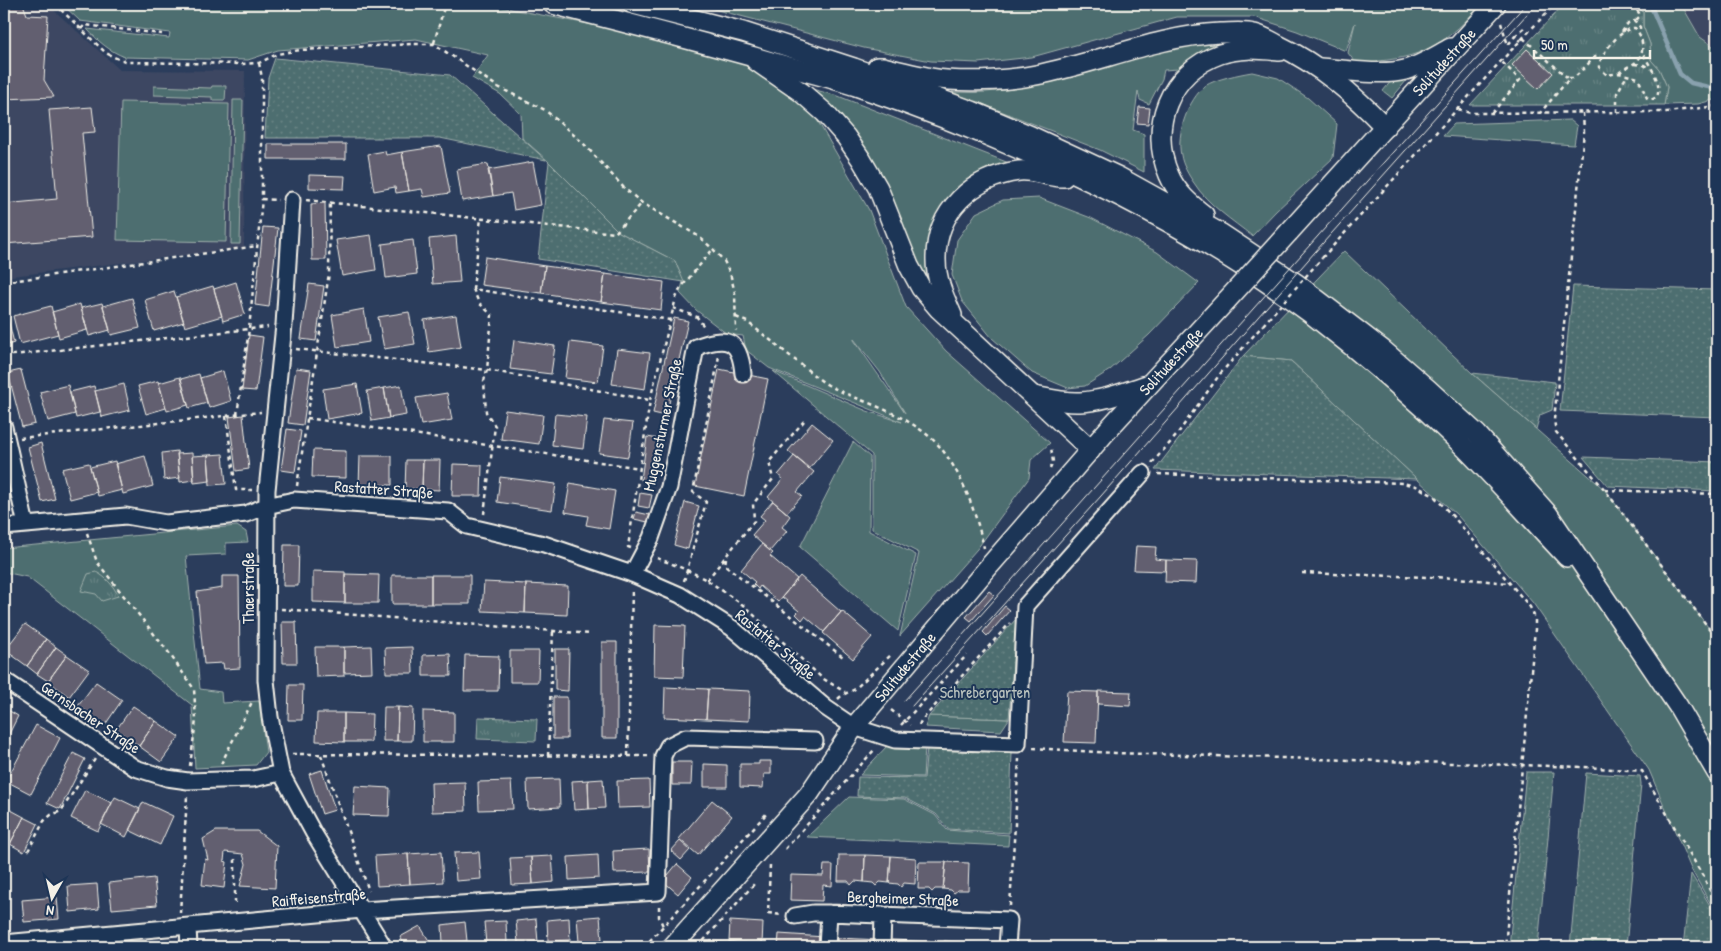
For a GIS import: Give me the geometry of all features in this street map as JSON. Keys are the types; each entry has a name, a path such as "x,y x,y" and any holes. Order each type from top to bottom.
{"main road":[{"path":"553,4 853,85 983,135 1081,177 1165,221 1265,282 1309,313 1410,396 1464,447 1607,600"},
{"path":"633,4 743,32 854,68 972,112 1064,151 1119,177 1220,233 1297,284 1383,350 1477,434 1548,514 1678,706 1717,773"},
{"name":"Solitudestraße","path":"672,947 809,794 854,727 985,571 1149,384 1461,43 1501,11"},
{"path":"854,68 883,67 933,78 1000,79 1045,73 1173,40 1206,34 1254,34 1294,52 1320,68 1344,87 1385,127"},
{"path":"1320,68 1367,72 1403,70 1418,66 1461,43"},
{"path":"1220,233 1208,218 1190,204 1179,192 1170,176 1164,161 1162,146 1161,127 1164,112 1170,98 1184,77 1202,62 1220,54 1245,48 1294,52"},
{"path":"747,55 801,92 846,137 878,188 909,266 920,288 939,309 1091,450"},
{"path":"958,325 943,296 936,259 941,233 946,219 954,206 968,191 984,181 1002,174 1021,171 1059,178 1081,177"},
{"path":"1034,396 1068,402 1092,401 1105,399 1149,384"}],"street":[{"name":"Thaerstraße","path":"292,200 284,325 266,506 266,680 270,717 281,773 313,832 369,910 384,947"},
{"name":"Muggensturmer Straße","path":"632,574 651,538 670,487 696,347 718,340"},
{"path":"718,340 731,344 738,350 743,374"},
{"path":"5,434 26,525"},
{"path":"854,727 885,737 917,741 1018,744 1024,606 1143,473"},
{"name":"Rastatter Straße","path":"4,527 126,516 166,523 246,514 266,506 294,500 448,511 467,526 544,544 632,574 680,595 732,628 826,708 854,727"},
{"name":"Gernsbacher Straße","path":"4,680 136,768 167,778 188,781 254,779 281,773"},
{"path":"658,892 663,756 668,746 686,737 815,741"},
{"name":"Raiffeisenstraße","path":"4,943 369,910 658,892"},
{"name":"Bergheimer Straße","path":"795,916 813,913 883,914 1009,920"},
{"path":"828,947 829,913"},
{"path":"882,947 883,914"},
{"path":"1007,947 1009,920"},
{"path":"184,927 189,947"}],"path":[{"path":"55,4 106,53 128,62 259,63 277,54 300,50 434,44 498,86 545,110 583,143 624,189 642,203 698,236 713,249 724,261 730,273 735,292 736,317 747,322 826,384 900,417 923,432 940,447 965,490 984,549"},
{"path":"434,44 445,4"},
{"path":"1143,473 1176,436 1220,374 1263,325 1501,61 1555,4"},
{"path":"1632,4 1640,16 1635,21 1628,23 1603,54 1599,68 1605,74 1619,73 1638,78 1642,84 1644,95 1651,100 1655,99 1659,89 1656,78 1642,50 1640,26 1635,21"},
{"path":"1501,11 1501,23 1508,45 1525,27"},
{"path":"81,29 85,25 162,34"},
{"path":"1619,35 1631,27 1637,29 1640,35"},
{"path":"1515,36 1569,78"},
{"path":"1633,64 1639,58 1642,50"},
{"path":"1539,114 1569,78 1574,78 1598,54"},
{"path":"1492,113 1520,80 1501,61"},
{"path":"237,415 249,329 262,199 262,78 259,63"},
{"path":"1619,73 1627,66 1633,64 1644,65 1652,70"},
{"path":"1617,112 1617,93 1626,74"},
{"path":"1458,109 1470,113 1539,114 1667,112 1717,106"},
{"path":"1583,112 1584,132 1554,420 1556,432 1606,490 1711,631 1717,642"},
{"path":"262,199 310,200 615,233 642,203"},
{"path":"296,491 330,273 330,202"},
{"path":"481,218 473,289 479,304 492,315 487,370 484,381 486,412 495,426 482,530"},
{"path":"4,282 257,246"},
{"path":"713,249 680,289 670,320 650,400 628,546 707,580 743,605 822,678 845,692"},
{"path":"473,289 670,320"},
{"path":"674,308 697,317 718,340 692,492 706,502 680,595"},
{"path":"4,356 284,325"},
{"path":"281,347 487,370 650,400"},
{"path":"5,434 226,416 275,410"},
{"path":"226,416 236,490 267,490"},
{"path":"308,418 640,468"},
{"path":"707,580 754,521 753,504 773,479 769,462 804,421"},
{"path":"1143,473 1402,483 1416,486 1434,496 1530,606 1535,629 1505,947"},
{"path":"1606,490 1717,494"},
{"path":"83,519 97,562 170,653 194,688 196,720 188,781 184,927"},
{"path":"726,556 724,565 843,656"},
{"path":"1302,573 1458,578 1510,584"},
{"path":"628,756 632,574"},
{"path":"917,741 921,721 1024,606"},
{"path":"266,607 591,634"},
{"path":"548,756 553,631"},
{"path":"906,722 967,655"},
{"path":"212,780 257,690 266,680"},
{"path":"782,852 885,737"},
{"path":"1009,920 1020,755 1018,744 1035,748 1115,753 1584,767 1642,771 1704,878 1717,905"},
{"path":"28,851 44,821 51,815 61,811 103,747"},
{"path":"276,754 663,756"},
{"path":"321,754 369,910"},
{"path":"644,947 773,806"},
{"path":"763,873 776,858"},
{"path":"235,859 236,922"},
{"path":"770,865 768,913 795,916"},
{"path":"698,947 757,880"},
{"path":"658,892 659,917 663,926"}],"shaded area":[{"path":"4,4 47,4 120,70 245,71 244,248 4,277"},
{"path":"1681,4 1717,4 1717,49 1700,37"}],"green space":[{"path":"62,4 485,4 747,55 801,92 869,210 906,307 946,351 1050,443 1031,460 1029,478 977,549 900,636 919,553 872,529 872,455 773,371 867,411 902,422 769,368 746,350 743,336 727,334 696,310 680,293 683,282 675,261 619,232 548,161 522,138 521,114 500,94 472,78 488,55 416,39 278,50 248,60 125,57 104,45 87,29 169,38 170,33 80,21","holes":["854,339 880,372 905,413"]},
{"path":"694,4 1482,4 1448,37 1424,51 1395,59 1378,61 1377,67 1357,65 1348,53 1355,23 1346,51 1297,31 1254,17 1177,17 1032,57 978,63 931,61 864,48"},
{"path":"1564,4 1636,4 1643,12 1643,26 1650,44 1651,60 1659,69 1667,87 1664,105 1470,105"},
{"path":"1636,4 1681,4 1700,37 1717,49 1717,99 1698,104 1664,105 1667,87 1659,69 1651,60 1650,44 1643,26 1643,12"},
{"path":"1222,42 1178,69 1164,70 1162,79 1149,104 1140,100 1138,91 1133,130 1144,134 1144,172 1100,150 952,92 982,92 1016,88 1162,52"},
{"path":"275,58 450,75 546,160 440,138 265,138 268,78"},
{"path":"1252,72 1278,78 1308,98 1337,124 1333,158 1252,236 1221,212 1200,191 1184,166 1180,137 1189,108 1205,86 1234,75"},
{"path":"1411,75 1392,98 1383,91 1392,80"},
{"path":"154,86 211,88 212,86 226,86 225,100 212,100 212,97 154,95"},
{"path":"808,88 838,96 1014,165 968,180 945,201 934,225 927,258 928,284"},
{"path":"233,100 243,100 240,244 231,244"},
{"path":"121,102 229,104 226,242 117,240"},
{"path":"1570,120 1577,126 1574,145 1443,136 1454,124"},
{"path":"549,162 619,232 675,261 684,282 538,259"},
{"path":"1039,198 1091,218 1157,252 1199,283 1149,335 1110,370 1085,386 1068,388 1032,373 992,338 962,301 952,275 957,240 976,213 1003,200"},
{"path":"1344,251 1472,373 1605,490 1711,631 1717,642 1717,915 1691,869 1649,770 1533,603 1458,516 1291,361 1243,356"},
{"path":"1573,286 1717,290 1717,417 1560,411"},
{"path":"1243,356 1291,361 1417,479 1155,470"},
{"path":"1472,373 1555,382 1552,410 1540,415 1536,429"},
{"path":"853,442 870,457 869,531 916,555 898,631 800,547"},
{"path":"1583,457 1717,462 1717,491 1608,486"},
{"path":"237,526 246,532 248,542 226,543 226,554 186,556 200,689 221,692 222,703 259,701 266,752 256,765 195,768 192,705 27,577 4,572 4,548"},
{"path":"96,572 109,582 118,596 102,601 96,594 81,591 88,574"},
{"name":"Schrebergarten","path":"1016,619 1009,719 929,716"},
{"path":"929,716 1009,719 1001,731 925,727"},
{"path":"478,717 537,719 536,741 477,739"},
{"path":"887,746 925,747 923,777 860,775"},
{"path":"927,748 1012,753 1009,833 948,829 936,814 905,798 857,796 858,777 924,778"},
{"path":"1526,772 1554,772 1538,947 1509,947"},
{"path":"1586,773 1640,776 1641,784 1626,947 1570,947"},
{"path":"849,797 904,799 935,815 947,830 1009,835 1008,846 807,837"},
{"path":"1691,874 1717,917 1717,947 1683,947"}],"building":[{"path":"4,4 23,4 27,15 48,16 44,80 54,97 4,99"},
{"path":"1527,49 1553,73 1538,89 1512,65"},
{"path":"92,107 95,132 82,133 92,237 4,244 4,204 57,199 49,110"},
{"path":"1139,107 1150,108 1148,124 1137,123"},
{"path":"268,144 346,144 346,159 268,159"},
{"path":"441,146 450,193 424,197 422,189 409,191 402,152"},
{"path":"385,151 386,155 402,152 409,191 396,193 395,187 374,191 368,154"},
{"path":"533,162 541,205 514,210 511,193 493,196 488,170"},
{"path":"488,164 493,196 462,201 457,169"},
{"path":"309,175 345,176 344,189 309,188"},
{"path":"325,203 326,260 312,260 311,204"},
{"path":"263,227 278,228 269,307 255,305"},
{"path":"371,235 376,270 342,276 336,240"},
{"path":"456,236 460,282 433,284 429,239"},
{"path":"413,240 417,274 386,278 382,244"},
{"path":"485,257 545,266 541,293 481,285"},
{"path":"545,266 605,274 601,302 541,293"},
{"path":"605,274 664,282 661,310 601,302"},
{"path":"236,282 245,314 223,321 214,289"},
{"path":"309,284 324,286 316,341 301,339"},
{"path":"213,286 222,316 185,327 176,297"},
{"path":"174,291 184,322 154,331 145,300"},
{"path":"132,298 140,328 111,335 103,306"},
{"path":"102,303 110,330 89,336 81,308"},
{"path":"80,304 87,330 59,338 52,312"},
{"path":"51,306 58,334 20,344 13,316"},
{"path":"364,309 369,342 337,347 332,315"},
{"path":"409,312 415,344 384,349 378,317"},
{"path":"7,315 14,343 4,346 4,316"},
{"path":"456,315 461,347 429,352 424,320"},
{"path":"674,318 688,321 666,416 653,413"},
{"path":"249,335 263,337 256,391 242,390"},
{"path":"514,340 555,346 551,374 510,369"},
{"path":"570,342 603,346 598,382 565,378"},
{"path":"617,349 650,353 645,389 612,384"},
{"path":"296,368 311,370 303,425 288,423"},
{"path":"719,369 768,379 744,496 695,486"},
{"path":"21,370 35,424 22,427 8,373"},
{"path":"223,371 231,401 209,408 200,378"},
{"path":"199,374 207,403 189,408 181,379"},
{"path":"180,377 188,405 167,411 159,383"},
{"path":"158,381 166,408 146,414 138,386"},
{"path":"124,384 130,410 102,417 95,391"},
{"path":"357,384 362,413 327,419 323,389"},
{"path":"68,385 75,414 48,421 40,392"},
{"path":"401,385 406,415 389,418 384,388"},
{"path":"94,386 100,412 76,418 70,392"},
{"path":"384,388 389,418 372,421 367,391"},
{"path":"447,393 452,420 421,425 416,398"},
{"path":"505,410 543,415 539,444 501,439"},
{"path":"555,414 587,417 583,449 552,445"},
{"path":"243,415 249,469 236,471 229,417"},
{"path":"604,420 633,423 628,457 599,453"},
{"path":"812,423 833,440 809,469 788,451"},
{"path":"287,429 301,431 295,472 281,470"},
{"path":"647,437 659,439 653,481 641,480"},
{"path":"41,443 55,499 42,502 28,447"},
{"path":"313,450 346,451 346,478 312,477"},
{"path":"177,451 180,478 164,480 162,453"},
{"path":"192,453 194,480 180,482 177,454"},
{"path":"223,454 226,484 210,485 208,455"},
{"path":"208,455 210,481 194,483 192,456"},
{"path":"145,456 153,486 123,494 115,464"},
{"path":"360,456 392,456 392,485 359,485"},
{"path":"794,456 814,472 797,492 802,496 787,513 768,497 783,479 778,475"},
{"path":"406,460 423,460 422,489 405,489"},
{"path":"423,460 440,460 439,490 422,489"},
{"path":"115,461 122,490 98,496 90,467"},
{"path":"89,463 97,492 70,499 62,469"},
{"path":"453,464 482,465 481,496 452,496"},
{"path":"500,477 556,484 552,510 497,502"},
{"path":"570,483 615,491 609,529 586,525 588,516 565,512"},
{"path":"640,493 652,495 649,508 638,506"},
{"path":"773,501 790,516 782,527 787,531 770,551 752,535 765,520 760,516"},
{"path":"685,502 699,506 688,549 674,545"},
{"path":"636,512 650,515 648,522 634,519"},
{"path":"762,544 773,553 770,556 797,579 778,602 760,586 758,589 753,584 755,582 741,570"},
{"path":"284,545 299,545 298,586 283,586"},
{"path":"1136,546 1156,547 1155,559 1166,560 1166,571 1134,570"},
{"path":"1166,560 1197,561 1196,583 1165,582"},
{"path":"313,571 345,572 345,603 313,602"},
{"path":"345,574 379,575 378,603 345,603"},
{"path":"392,575 431,575 431,604 392,604"},
{"path":"431,575 470,575 470,604 431,604"},
{"path":"222,576 239,576 240,668 224,669 223,663 204,664 197,592 222,588"},
{"path":"800,576 841,612 824,632 805,616 802,620 796,614 799,611 782,597"},
{"path":"484,582 526,584 525,613 482,611"},
{"path":"526,584 568,586 567,615 525,613"},
{"path":"989,591 994,595 971,621 966,617"},
{"path":"1005,606 1010,610 987,636 983,632"},
{"path":"842,611 872,637 853,659 823,633"},
{"path":"282,622 296,622 297,663 283,663"},
{"path":"25,624 46,639 27,666 5,650"},
{"path":"655,625 685,626 683,677 654,676"},
{"path":"46,639 56,647 37,674 27,666"},
{"path":"602,642 617,642 617,738 602,738"},
{"path":"371,646 372,672 344,673 344,647"},
{"path":"56,647 67,655 48,681 37,674"},
{"path":"315,647 344,647 344,676 316,677"},
{"path":"412,647 413,673 386,673 385,648"},
{"path":"555,649 569,649 568,691 555,690"},
{"path":"510,651 539,651 538,682 510,682"},
{"path":"450,654 451,676 423,676 423,655"},
{"path":"67,655 89,670 69,697 48,681"},
{"path":"465,655 499,656 498,691 464,691"},
{"path":"96,682 122,700 105,725 78,706"},
{"path":"289,685 303,685 302,720 288,720"},
{"path":"665,687 708,689 706,719 664,717"},
{"path":"708,689 750,691 749,721 706,719"},
{"path":"1067,691 1098,692 1096,743 1064,742"},
{"path":"1098,691 1131,692 1130,706 1098,704"},
{"path":"553,697 567,697 567,739 553,739"},
{"path":"133,706 156,721 139,746 116,730"},
{"path":"384,707 398,707 397,741 383,741"},
{"path":"398,707 413,708 412,741 397,741"},
{"path":"6,709 18,716 4,744 4,713"},
{"path":"423,711 454,712 454,742 423,742"},
{"path":"317,713 344,713 344,742 316,741"},
{"path":"344,713 372,714 371,742 344,742"},
{"path":"156,721 179,737 161,762 139,746"},
{"path":"36,725 60,738 31,794 6,781"},
{"path":"73,753 85,759 60,809 47,803"},
{"path":"759,761 771,761 771,774 764,774 763,788 740,787 740,764 759,764"},
{"path":"672,762 692,762 691,785 672,785"},
{"path":"704,764 727,765 727,787 704,787"},
{"path":"322,770 335,810 322,814 309,774"},
{"path":"559,779 560,807 528,809 527,780"},
{"path":"603,779 605,808 589,809 588,780"},
{"path":"588,780 589,809 574,810 572,781"},
{"path":"649,780 650,807 618,808 617,781"},
{"path":"511,781 513,809 479,810 478,782"},
{"path":"465,782 466,811 432,812 431,783"},
{"path":"355,786 390,788 389,816 353,815"},
{"path":"85,790 112,803 98,831 71,818"},
{"path":"115,797 140,809 126,837 101,824"},
{"path":"712,800 732,816 698,855 679,839"},
{"path":"143,802 173,816 160,845 129,830"},
{"path":"11,810 24,817 10,844 4,841 4,823"},
{"path":"24,817 38,824 24,852 10,844"},
{"path":"216,831 257,831 277,846 275,888 240,886 246,864 243,854 225,852 224,861 227,862 224,888 202,885 205,859 208,860 203,839"},
{"path":"680,841 690,850 681,860 671,851"},
{"path":"649,849 650,872 614,873 613,851"},
{"path":"441,852 443,882 410,884 408,854"},
{"path":"479,852 481,879 456,881 454,853"},
{"path":"408,854 410,884 377,886 375,856"},
{"path":"598,855 599,878 569,880 568,857"},
{"path":"839,855 865,855 864,882 855,881 851,885 848,881 838,881"},
{"path":"865,855 891,856 889,883 880,882 876,886 873,883 864,882"},
{"path":"552,856 554,882 533,884 531,857"},
{"path":"891,856 916,858 915,884 904,883 901,887 898,884 889,883"},
{"path":"531,857 533,884 512,885 510,858"},
{"path":"919,862 946,862 943,889 935,889 932,892 929,889 918,889"},
{"path":"946,862 969,863 968,890 958,890 954,893 951,890 943,889"},
{"path":"677,864 692,877 678,894 663,881"},
{"path":"824,865 833,865 832,886 823,885 822,901 790,900 791,875 823,876"},
{"path":"154,878 157,905 112,909 109,883"},
{"path":"97,884 99,909 70,912 68,886"},
{"path":"57,897 59,919 24,922 22,900"},
{"path":"600,916 602,940 579,942 577,918"},
{"path":"569,918 570,940 548,941 547,920"},
{"path":"536,919 538,942 518,943 516,921"},
{"path":"506,921 507,943 486,944 484,922"},
{"path":"730,921 763,923 762,944 729,942"},
{"path":"465,922 467,941 443,943 442,925"},
{"path":"420,926 433,947 406,947 400,937"},
{"path":"779,934 825,937 825,947 778,947"},
{"path":"838,938 881,940 880,947 837,947"},
{"path":"892,940 933,942 933,947 892,947"},
{"path":"710,941 745,943 745,947 710,947"},
{"path":"944,941 986,944 986,947 944,947"}],"waterway":[{"path":"1650,4 1680,74 1691,83 1717,89"}],"tram line":[{"path":"904,701 1526,4"},
{"path":"912,706 1101,496 1536,4"}]}
